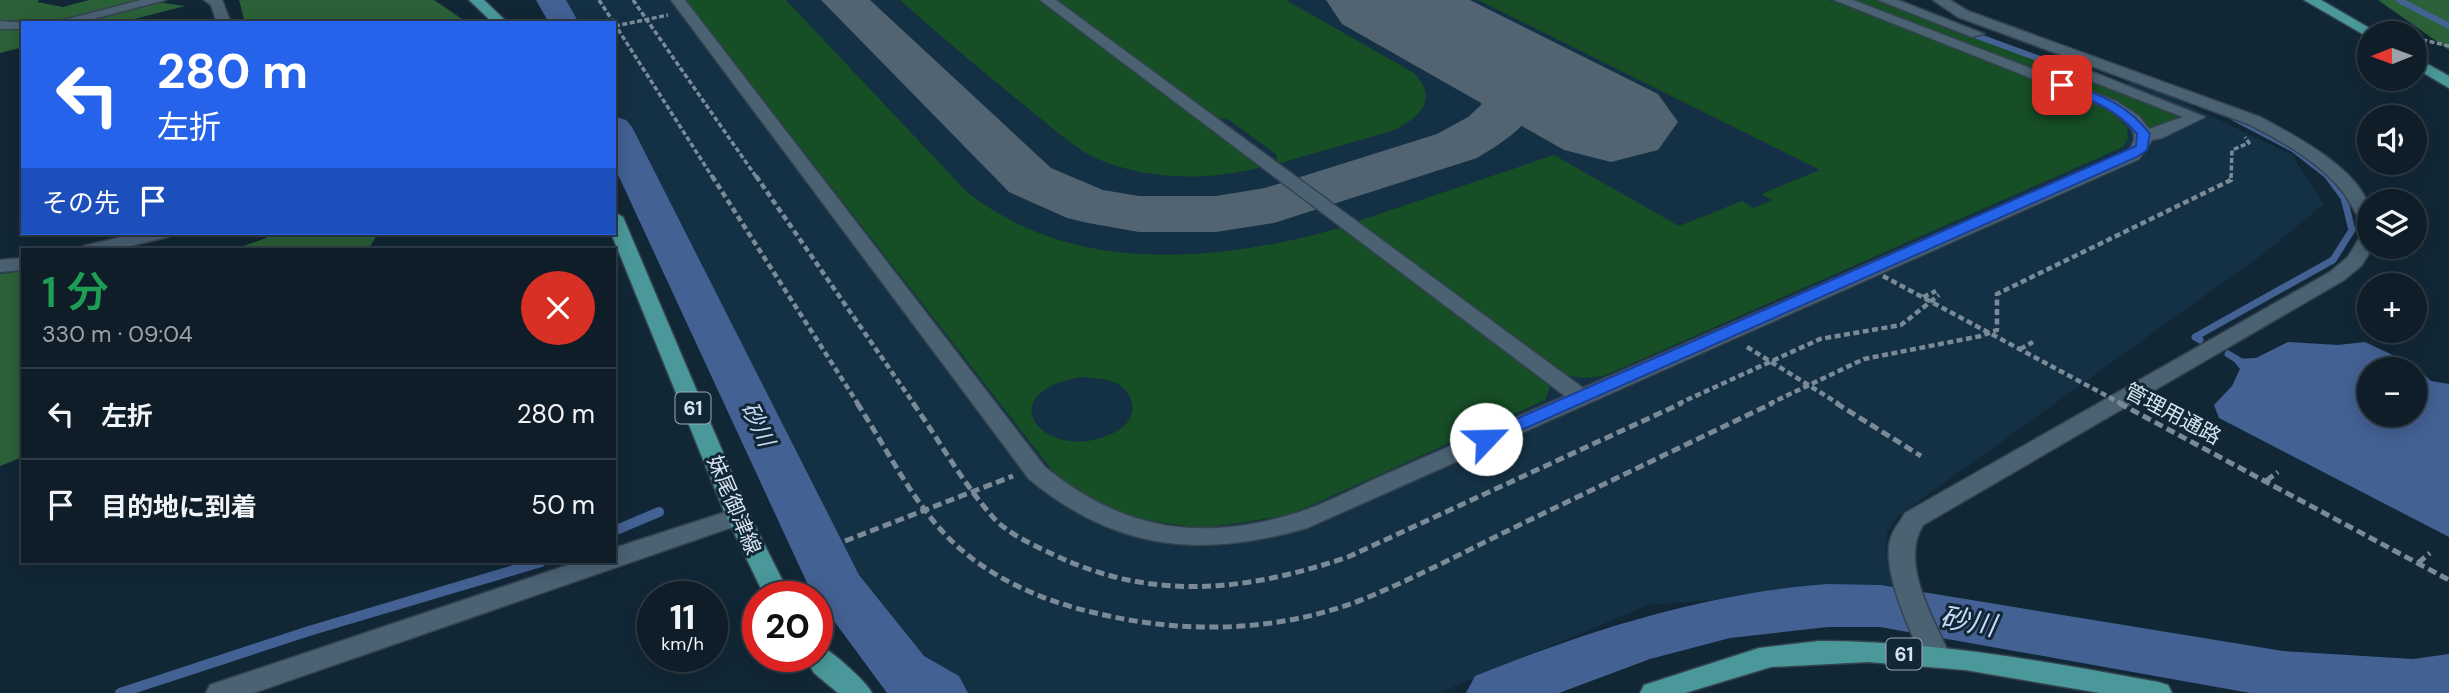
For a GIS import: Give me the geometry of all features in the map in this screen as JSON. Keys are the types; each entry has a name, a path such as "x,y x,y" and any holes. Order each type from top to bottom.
{"main road":[{"path":"476,0 499,21"},
{"path":"2311,0 2357,25"},
{"path":"2427,69 2449,83"},
{"name":"妹尾御津線","path":"616,222 738,516 770,581"},
{"name":"61","path":"1656,693 1768,657 1858,650 1936,656 2158,693"},
{"path":"832,672 858,693"}],"street":[{"path":"68,21 159,0"},
{"path":"211,0 217,3 223,21"},
{"path":"1047,0 1580,397"},
{"path":"682,6 1033,469 1059,494 1088,512 1169,537 1257,532 1298,522 2133,155 2143,147 2144,134 2129,116 2110,104 1841,0"},
{"path":"1885,0 2197,117 2156,135 2144,134"},
{"path":"1940,0 1963,14 2234,112 2286,138 2341,178 2357,198"},
{"path":"0,25 21,24"},
{"path":"2103,65 2095,68 2096,71 2127,85 2121,87"},
{"path":"98,248 153,235"},
{"path":"1936,656 1902,559 1903,538 1914,519 2110,403 2326,283 2357,258"},
{"path":"0,266 21,264"},
{"path":"616,557 738,516"},
{"path":"220,693 602,563"}],"path":[{"path":"599,0 612,21"},
{"path":"633,0 973,492 993,517 1020,539 1072,564 1134,584 1194,589 1243,587 1304,574 1348,557 1820,339 1901,325 1937,293 1923,297"},
{"path":"616,25 646,20 682,6"},
{"path":"616,27 926,510 958,547 994,573 1047,597 1107,617 1163,627 1230,628 1300,616 1369,597 1864,359 1981,336 1997,330 1997,294 2231,180 2232,150 2249,143 2239,131"},
{"path":"2427,41 2449,46"},
{"name":"管理用通路","path":"1883,275 2449,580"},
{"path":"1726,333 1921,456"},
{"path":"2020,349 2033,342"},
{"path":"845,541 1033,469"},
{"path":"2266,481 2278,472"},
{"path":"2418,563 2430,553"}],"shaded area":[{"path":"563,0 1888,0 2120,85 2138,81 2292,155 2324,204 2264,253 1898,516 1887,532 1886,552 1895,597 1780,595 1648,605 1439,693 965,693 909,657 877,609 707,298 616,109 616,21 572,21"}],"green space":[{"path":"0,0 39,0 37,2 63,7 89,0 142,0 185,6 127,21 21,21 21,48 0,53 0,28 13,20 0,20"},
{"path":"239,0 434,0 465,21 244,21"},
{"path":"686,0 786,0 967,192 1008,219 1053,238 1099,249 1148,254 1196,254 1245,249 1340,228 1544,378 1550,388 1545,400 1292,514 1247,522 1201,528 1150,521 1106,507 1079,493 1051,469","holes":["1081,377 1102,379 1122,387 1131,399 1132,413 1129,420 1117,431 1092,440 1069,441 1050,435 1037,425 1032,412 1036,398 1052,386"]},
{"path":"900,0 1038,0 1262,167 1203,176 1163,175 1124,168 1095,158 1060,134"},
{"path":"1054,0 1286,0 1414,73 1421,82 1426,99 1419,113 1395,130 1277,164 1277,155 1229,120 1210,116"},
{"path":"1478,0 1829,0 2089,100 2114,114 2127,127 2128,139 2123,147 1604,376 1584,378 1563,375 1355,222 1554,155 1679,226 1742,201 1754,208 1772,200 1761,194 1820,170"},
{"path":"1848,0 1878,0 2188,116 2151,132 2136,117"},
{"path":"2378,0 2449,0 2449,50 2427,35 2427,21 2408,21"},
{"path":"267,235 377,235 369,248 238,248 266,238"},
{"path":"21,271 21,458 0,466 0,274"}],"water":[{"path":"2288,342 2338,345 2367,343 2397,357 2357,357 2357,427 2427,427 2427,377 2431,381 2449,384 2449,537 2219,418 2214,405 2232,386 2240,369 2232,359 2256,358"}],"waterway":[{"name":"砂川","path":"551,0 563,21"},
{"path":"2399,0 2449,26"},
{"path":"1969,33 2078,73"},
{"path":"2234,118 2293,149 2329,177"},
{"name":"砂川","path":"616,131 837,587 903,673 937,693"},
{"path":"2200,340 2195,337 2333,260 2352,230 2344,198 2329,177"},
{"path":"2228,354 2243,363"},
{"path":"765,464 775,460"},
{"path":"616,530 659,512"},
{"path":"120,693 309,631 538,563"},
{"name":"砂川","path":"1497,693 1591,656 1683,627 1730,616 1828,606 1880,606 2283,675 2413,683 2449,678"},
{"path":"2138,651 2140,660"}],"taxiway":[{"path":"844,0 1030,180 1088,205 1139,214 1216,214 1274,205 1457,146 1487,129 1506,110 1511,91 1507,74 1499,63"}],"runway":[{"path":"1382,0 1611,122"}],"route":[{"path":"1486,439 2133,155 2143,147 2144,134 2129,116 2110,104 2062,85"}]}
